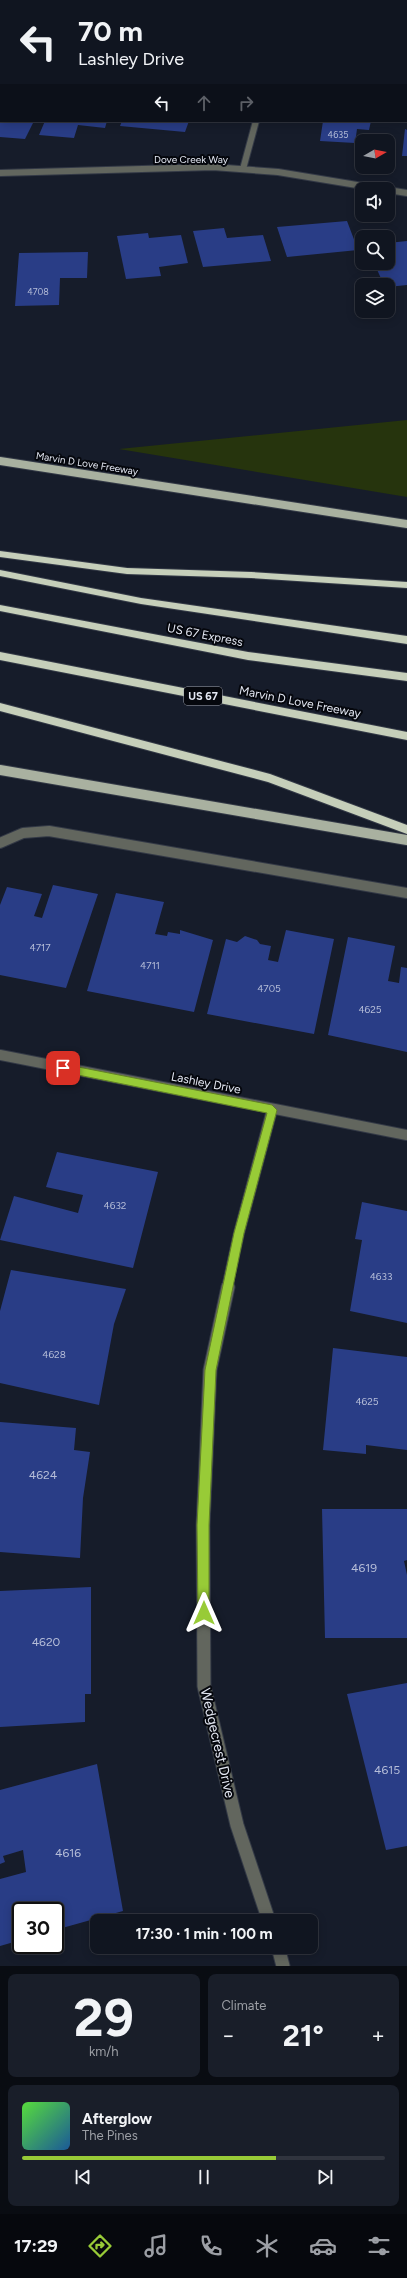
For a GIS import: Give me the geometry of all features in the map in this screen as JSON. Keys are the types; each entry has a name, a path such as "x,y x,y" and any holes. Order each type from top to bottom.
{"highway":[{"path":"0,554 127,571 251,575 407,585"},
{"path":"0,573 141,601 407,640"},
{"name":"US 67 Express","path":"0,608 248,656 407,677"},
{"name":"Marvin D Love Freeway","path":"0,656 407,736"},
{"path":"0,707 270,778 407,830"}],"main road":[{"name":"Marvin D Love Freeway","path":"0,461 145,485 407,524"},
{"path":"0,770 407,840"}],"street":[{"path":"243,169 256,122"},
{"name":"Dove Creek Way","path":"0,174 194,168 243,169 305,176 355,185"},
{"path":"395,191 407,193"},
{"path":"0,843 8,837 28,831 49,831 407,893"},
{"name":"Lashley Drive","path":"1,1059 407,1135"},
{"name":"Wedgecrest Drive","path":"267,1914 237,1825 204,1686 203,1525 210,1370 239,1233 272,1110"},
{"path":"280,1954 283,1966"}],"green space":[{"path":"407,420 407,497 119,449"}],"building":[{"path":"0,122 34,122 25,139 0,137"},
{"path":"45,122 107,122 105,128 78,125 74,138 39,135"},
{"path":"122,122 189,122 185,132 120,126"},
{"path":"323,122 371,122 369,130 357,129 355,134 355,143 320,141"},
{"path":"405,129 407,130 407,156 402,156"},
{"path":"347,221 355,242 355,250 287,257 277,227"},
{"path":"224,228 227,238 263,235 271,261 203,267 193,231"},
{"path":"148,233 149,238 181,235 188,263 159,267 161,276 126,279 117,236"},
{"path":"407,241 407,285 395,286 395,278 381,278 377,270 395,270 395,242"},
{"path":"88,252 87,278 60,278 59,305 15,306 19,253"},
{"path":"53,885 98,894 66,988 0,975 0,905 7,887 42,894 34,916 42,918"},
{"path":"116,893 164,902 155,934 167,936 168,932 180,934 180,930 213,940 194,1012 87,991"},
{"path":"286,930 334,939 314,1034 207,1014 226,939 237,942 245,936 257,940 260,944 271,946 268,960 278,962"},
{"path":"348,937 395,946 388,981 399,983 401,967 407,968 407,1052 328,1035"},
{"path":"57,1152 158,1172 133,1268 0,1240 14,1196 78,1213 83,1195 46,1187"},
{"path":"362,1202 407,1211 407,1323 350,1311 362,1240 355,1239"},
{"path":"11,1270 126,1289 114,1324 99,1405 0,1383 0,1311"},
{"path":"333,1348 407,1357 407,1450 366,1445 366,1454 323,1450"},
{"path":"0,1422 76,1428 74,1450 90,1452 83,1498 80,1558 0,1552"},
{"path":"322,1509 407,1509 407,1560 404,1561 407,1575 407,1638 325,1638"},
{"path":"91,1587 91,1694 85,1694 85,1722 0,1727 0,1591"},
{"path":"407,1683 407,1846 386,1850 347,1694"},
{"path":"97,1764 123,1911 112,1914 90,1914 90,1920 64,1927 64,1902 12,1902 12,1943 0,1946 0,1879 26,1872 23,1850 3,1856 5,1862 0,1864 0,1790"}],"route":[{"path":"63,1068 272,1110 239,1233 210,1370 203,1525 204,1613"}]}
